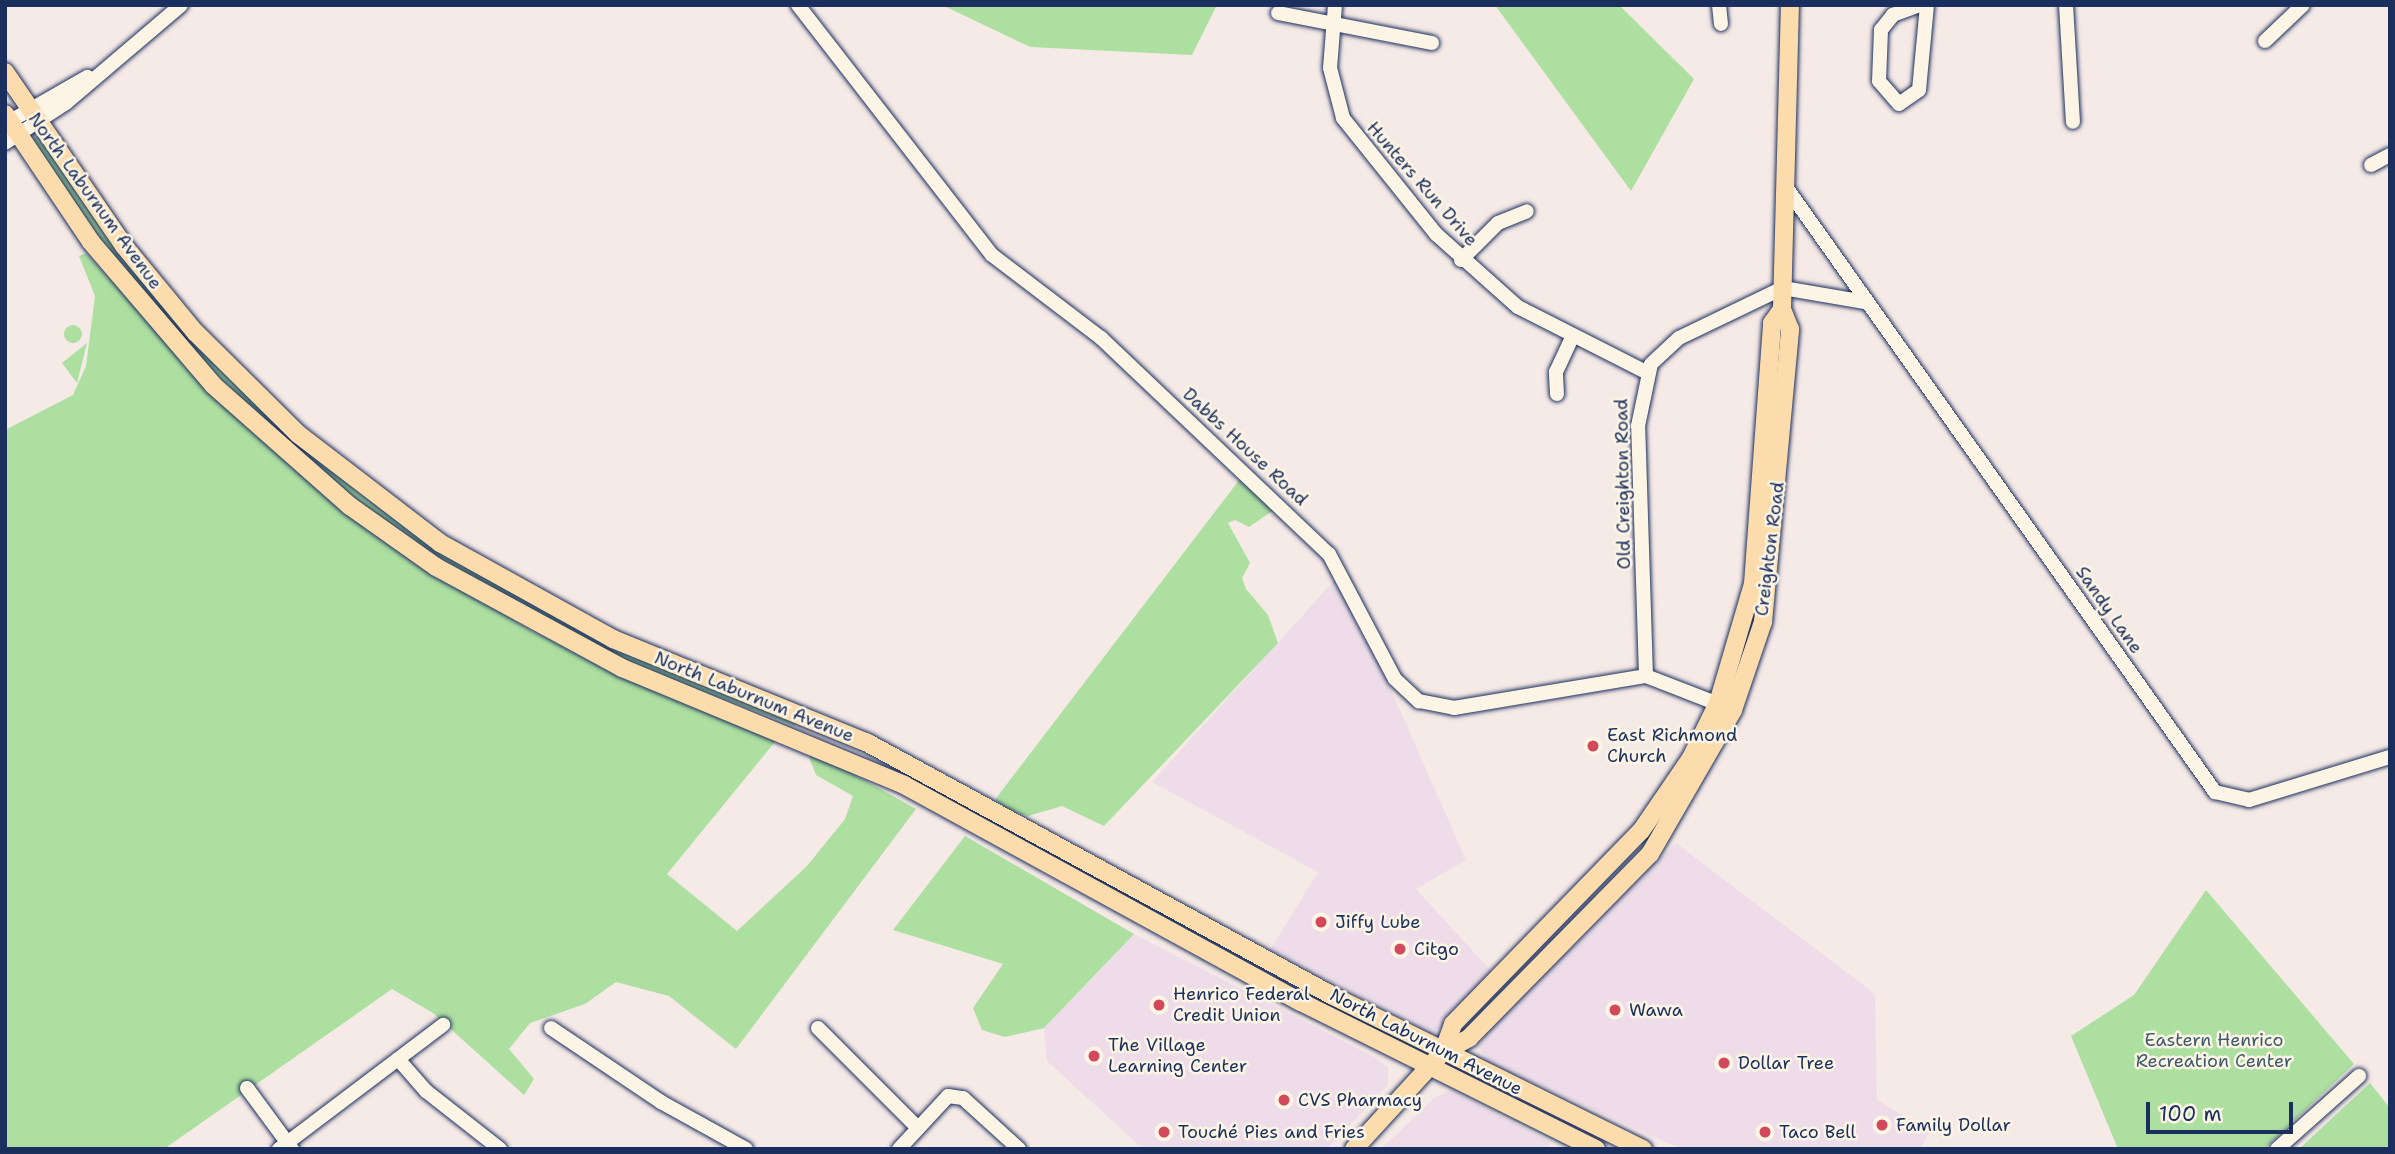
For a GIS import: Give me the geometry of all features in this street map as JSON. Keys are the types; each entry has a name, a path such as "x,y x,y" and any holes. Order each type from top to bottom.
{"main road":[{"name":"Creighton Road","path":"1354,1149 1443,1052 1469,1038 1633,875 1674,818 1725,706 1753,584 1772,323 1782,309 1790,5"},
{"name":"North Laburnum Avenue","path":"5,72 124,246 225,363 335,466 440,542 613,639 875,746 1443,1052 1643,1149"},
{"name":"North Laburnum Avenue","path":"9,127 91,242 214,385 339,497 436,567 622,668 904,785 1429,1068 1596,1149"},
{"name":"Creighton Road","path":"1443,1052 1453,1024 1651,818 1725,706"}],"street":[{"path":"9,127 33,115 102,71 181,5"},
{"name":"Dabbs House Road","path":"798,5 992,255 1101,338 1329,554 1395,679 1419,701 1454,708 1646,677 1725,706"},
{"name":"Hunters Run Drive","path":"1335,5 1330,68 1343,118 1461,260 1518,307 1572,337 1646,372"},
{"path":"1718,5 1721,24"},
{"path":"1920,5 1893,15 1881,30 1879,81 1899,104 1919,90 1927,5"},
{"path":"2066,5 2073,122"},
{"path":"2266,41 2303,5"},
{"path":"1278,13 1333,21 1432,43"},
{"path":"2371,165 2390,155"},
{"name":"Sandy Lane","path":"1786,187 2215,792 2249,800 2390,757"},
{"path":"1461,260 1498,223 1527,211"},
{"path":"1646,372 1679,338 1783,288 1865,302"},
{"path":"1557,394 1556,372 1572,337"},
{"name":"Old Creighton Road","path":"1646,372 1639,426 1646,677"},
{"path":"247,1088 286,1147 443,1025"},
{"path":"551,1028 661,1102 746,1149"},
{"path":"818,1028 918,1128"},
{"path":"398,1059 426,1091 500,1149"},
{"path":"2277,1149 2359,1076"},
{"path":"899,1149 948,1096 963,1098 1019,1149"}],"shaded area":[{"path":"1340,574 1466,860 1416,889 1492,972 1433,1034 1270,950 1318,872 1152,782"},
{"path":"1676,843 1875,994 1877,1100 1930,1131 1921,1149 1681,1149 1486,1061 1479,1046 1488,1031"},
{"path":"1134,934 1376,1058 1388,1067 1388,1085 1327,1149 1143,1149 1047,1061 1044,1028"},
{"path":"1452,1090 1552,1143 1546,1149 1381,1149 1434,1098"}],"green space":[{"path":"942,5 1217,5 1192,55 1030,47"},
{"path":"1495,5 1619,5 1694,79 1631,191"},
{"path":"36,136 233,378 471,568 619,648 796,721 795,726 612,657 472,583 351,500 245,408 136,289 32,141"},
{"path":"86,253 246,426 390,546 533,632 779,737 667,874 737,931 807,866 845,819 853,796 816,775 809,757 816,753 916,809 736,1049 669,996 616,982 585,1004 530,1023 509,1049 534,1079 524,1095 433,1013 392,989 164,1149 5,1149 5,430 73,395 86,366 95,296 79,256"},
{"path":"73,325 79,328 82,334 79,340 73,343 67,340 64,334 67,328"},
{"path":"87,343 77,383 62,363"},
{"path":"1240,479 1274,510 1249,527 1235,520 1228,523 1250,563 1242,578 1246,589 1268,615 1278,643 1104,826 1062,806 1028,816 1009,810 995,800 1000,793"},
{"path":"965,836 1134,934 1044,1028 1005,1037 982,1030 973,1008 1003,964 893,930"},
{"name":"Eastern Henrico Recreation Center","path":"2206,890 2354,1064 2264,1149 2118,1149 2071,1036 2134,995"},
{"path":"2370,1083 2390,1108 2390,1149 2299,1149"}],"place":[{"name":"East Richmond Church","path":"1593,746"},
{"name":"Jiffy Lube","path":"1321,922"},
{"name":"Citgo","path":"1400,949"},
{"name":"Henrico Federal Credit Union","path":"1159,1005"},
{"name":"Wawa","path":"1615,1010"},
{"name":"The Village Learning Center","path":"1094,1056"},
{"name":"Dollar Tree","path":"1724,1063"},
{"name":"CVS Pharmacy","path":"1284,1100"},
{"name":"Family Dollar","path":"1882,1125"},
{"name":"Touché Pies and Fries","path":"1164,1132"},
{"name":"Taco Bell","path":"1765,1132"}]}
